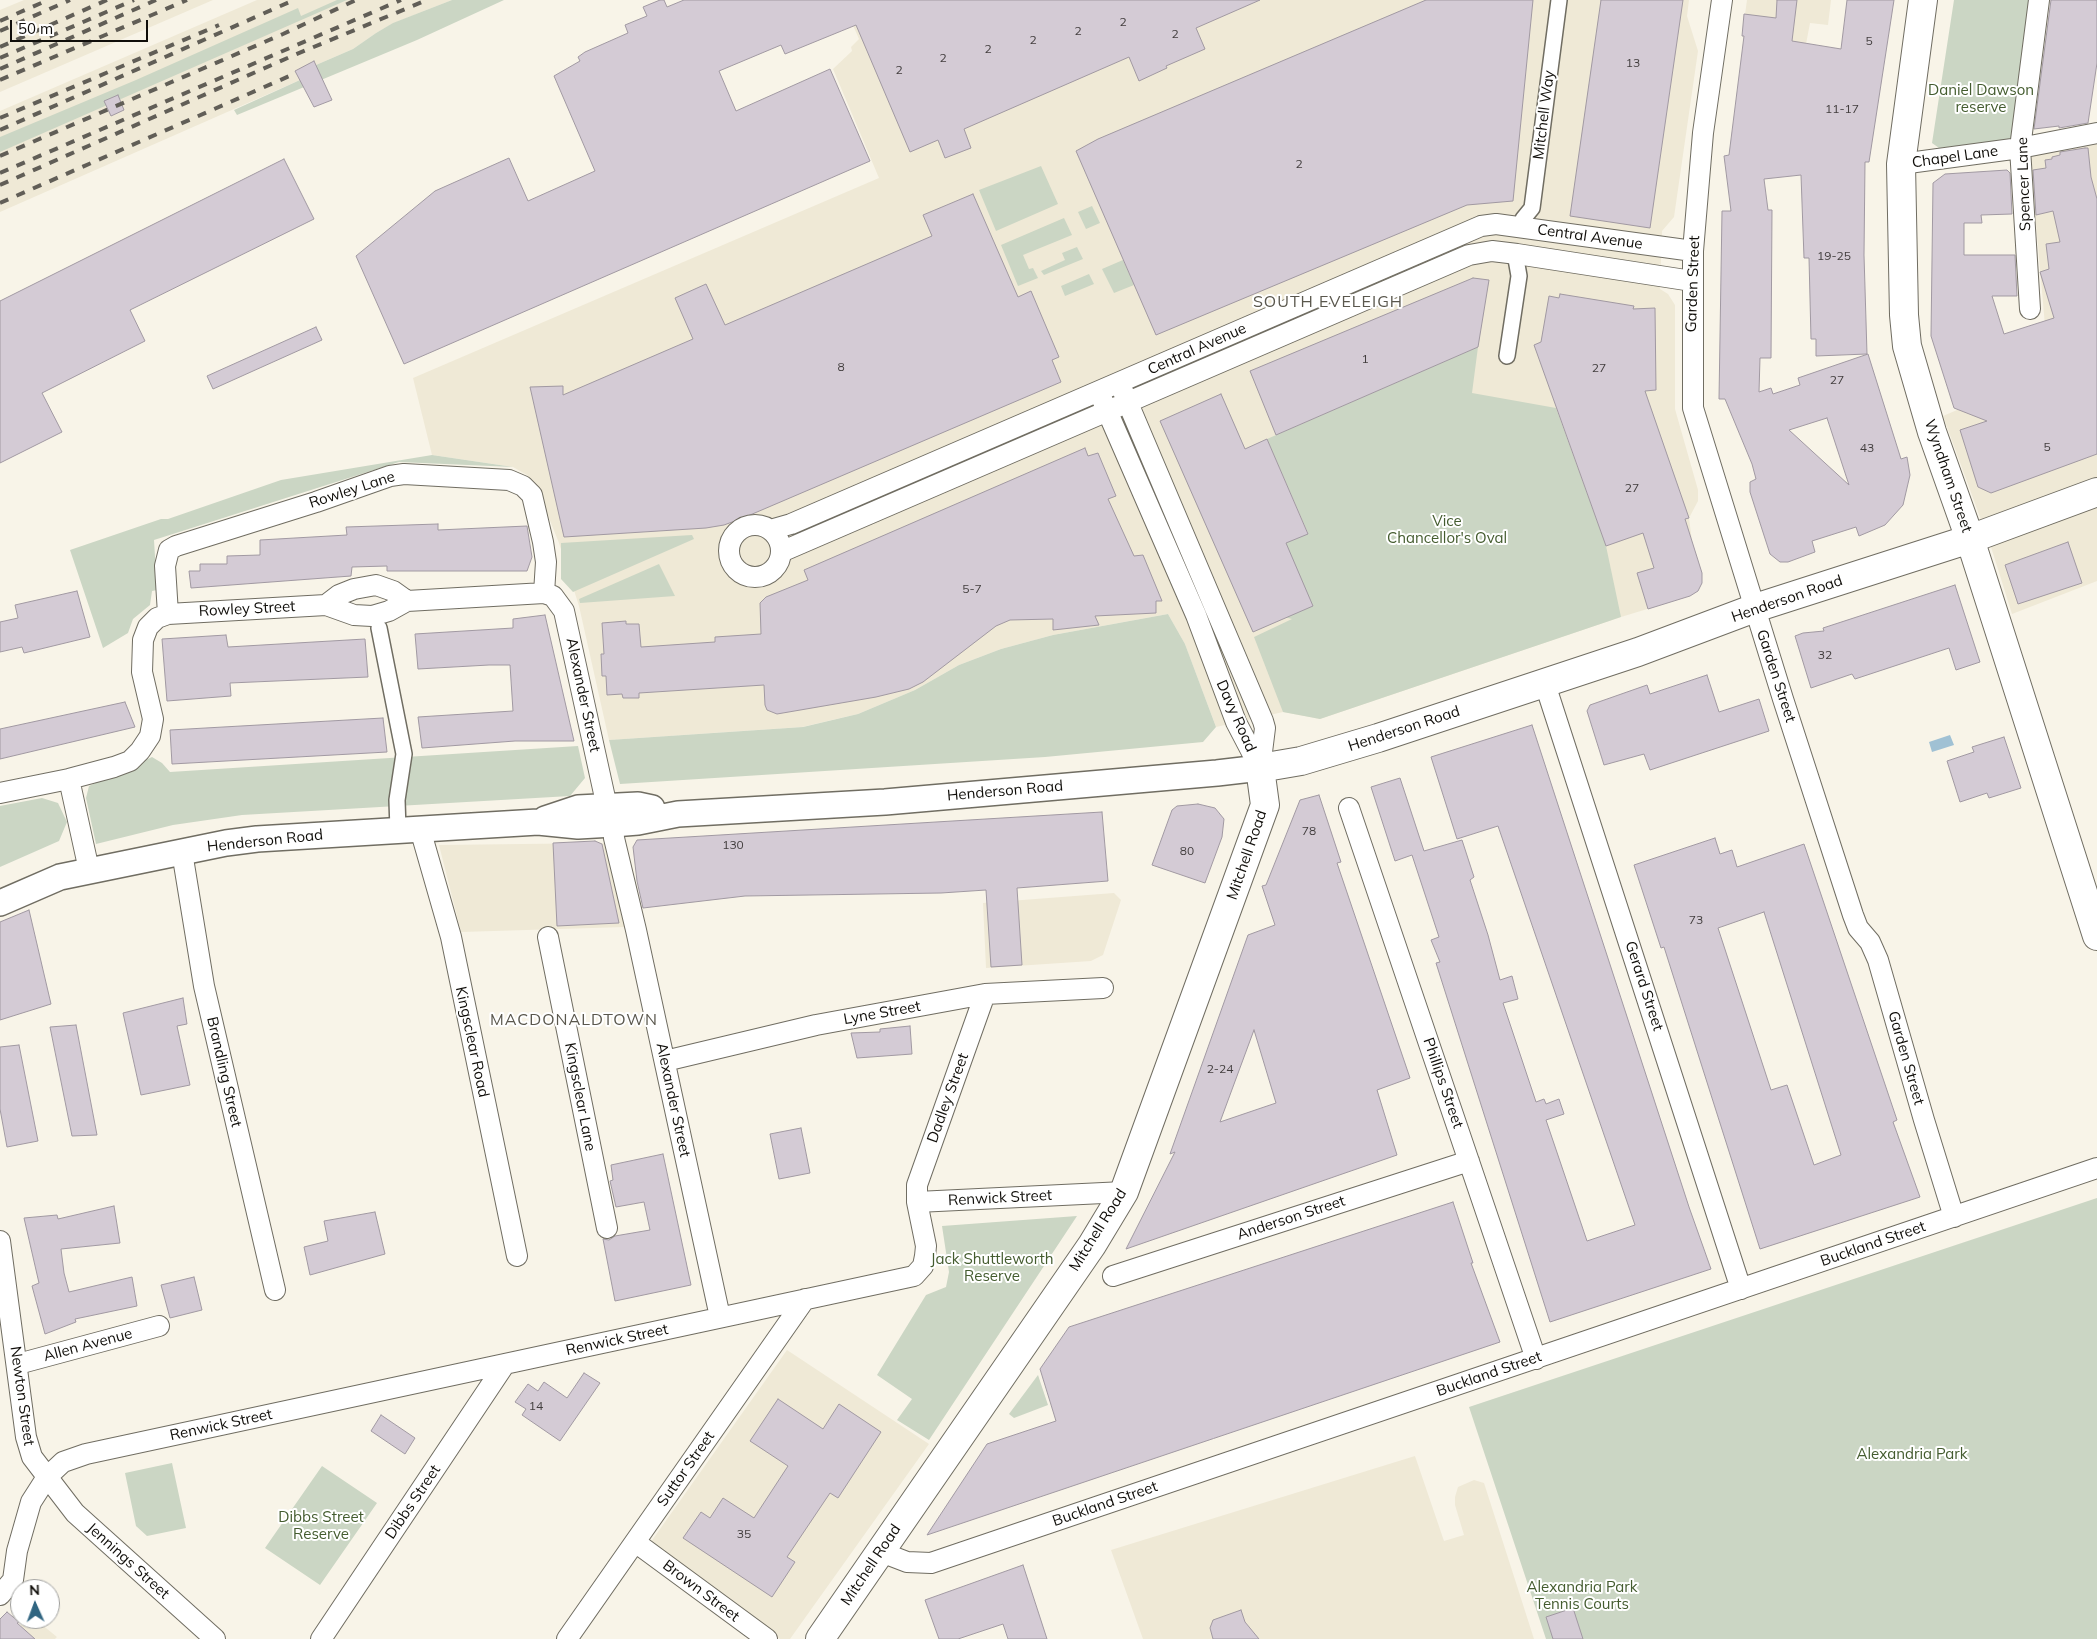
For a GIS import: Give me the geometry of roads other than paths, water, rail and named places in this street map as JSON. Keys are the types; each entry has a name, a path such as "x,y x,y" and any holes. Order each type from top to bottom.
{"main road":[{"name":"Wyndham Street","path":"1923,0 1901,164 1904,315 1907,346 1932,432 1970,538 2097,936"},
{"name":"Henderson Road","path":"1260,768 1301,761 1545,684 1638,652 1755,608 1970,538 2097,492"},
{"name":"Mitchell Road","path":"820,1639 1092,1245 1124,1192 1265,805 1260,768"}],"street":[{"name":"Mitchell Way","path":"1521,227 1523,219 1532,208 1559,0"},
{"name":"Garden Street","path":"1722,0 1703,133 1693,251 1692,395 1695,419 1853,915 1858,928 1870,942 1878,960 1954,1217"},
{"name":"Spencer Lane","path":"2030,308 2020,148 2039,0"},
{"name":"Chapel Lane","path":"1901,164 2020,148 2097,133"},
{"name":"Central Avenue","path":"770,530 791,524 1481,226 1496,224 1693,251"},
{"name":"Central Avenue","path":"781,552 1469,255 1492,251 1692,281"},
{"path":"1507,356 1519,276 1516,259"},
{"name":"Davy Road","path":"1119,382 1263,721 1265,728 1260,768"},
{"name":"Davy Road","path":"1099,391 1176,569 1236,722 1260,768"},
{"name":"Rowley Lane","path":"168,614 165,566 169,550 176,546 316,502 390,476 404,474 510,480 523,486 532,495 543,542 546,562 544,593"},
{"path":"752,525 770,530 778,539 781,552 778,564 770,573 764,576 751,577 740,573 731,564 729,545 731,539 740,530 752,525"},
{"path":"1176,569 1195,562"},
{"name":"Rowley Street","path":"326,605 339,595 354,589 376,585 393,591 407,601"},
{"name":"Rowley Street","path":"168,614 326,605 354,616 372,616 389,611 407,601 544,593"},
{"name":"Alexander Street","path":"544,593 553,596 564,611 665,1061 720,1317"},
{"path":"0,794 69,779 130,761 140,751 150,736 153,719 142,672 143,640 148,627 157,618 168,614"},
{"path":"379,628 404,754 397,800 409,830"},
{"name":"Gerard Street","path":"1545,684 1742,1289"},
{"name":"Henderson Road","path":"0,903 60,877 226,843 257,839 538,822 578,826 610,816 638,822 678,814 885,802 1217,774 1260,768"},
{"path":"69,779 89,870"},
{"name":"Phillips Street","path":"1349,808 1536,1358"},
{"name":"Kingsclear Road","path":"409,830 451,937 517,1256"},
{"name":"Brandling Street","path":"182,852 204,986 275,1290"},
{"name":"Kingsclear Lane","path":"548,937 607,1228"},
{"name":"Lyne Street","path":"665,1061 816,1024 985,994 1103,988"},
{"name":"Dadley Street","path":"917,1202 917,1185 985,994"},
{"name":"Anderson Street","path":"1113,1276 1469,1160"},
{"name":"Buckland Street","path":"880,1552 907,1562 931,1563 2097,1168"},
{"name":"Renwick Street","path":"47,1477 63,1462 86,1454 914,1276 923,1266 926,1246 917,1202 1124,1192"},
{"name":"Newton Street","path":"0,1240 18,1364 26,1437 32,1457 47,1477"},
{"name":"Suttor Street","path":"567,1639 805,1299"},
{"name":"Allen Avenue","path":"18,1364 159,1326"},
{"name":"Dibbs Street","path":"321,1639 505,1364"},
{"path":"4,1590 15,1574 17,1551 31,1502 47,1477"},
{"name":"Jennings Street","path":"47,1477 75,1513 215,1639"},
{"name":"Brown Street","path":"635,1542 767,1639"}],"water":[{"path":"1950,735 1954,745 1932,752 1929,742"}],"railway":[{"path":"0,21 48,0"},
{"path":"0,31 70,0"},
{"path":"0,47 107,0"},
{"path":"0,58 134,0"},
{"path":"0,69 156,0"},
{"path":"0,80 187,0"},
{"path":"0,130 294,0"},
{"path":"0,156 283,34 356,0"},
{"path":"0,173 401,0"},
{"path":"0,185 292,56 427,0"},
{"path":"0,118 219,25"},
{"path":"0,203 294,74"}],"district":[{"name":"SOUTH EVELEIGH","path":"1328,302"},
{"name":"MACDONALDTOWN","path":"574,1020"}],"park label":[{"name":"Daniel Dawson reserve","path":"1981,98"},
{"name":"Vice Chancellor's Oval","path":"1447,530"},
{"name":"Jack Shuttleworth Reserve","path":"992,1268"},
{"name":"Alexandria Park","path":"1912,1454"},
{"name":"Dibbs Street Reserve","path":"321,1526"},
{"name":"Alexandria Park Tennis Courts","path":"1582,1596"}]}
